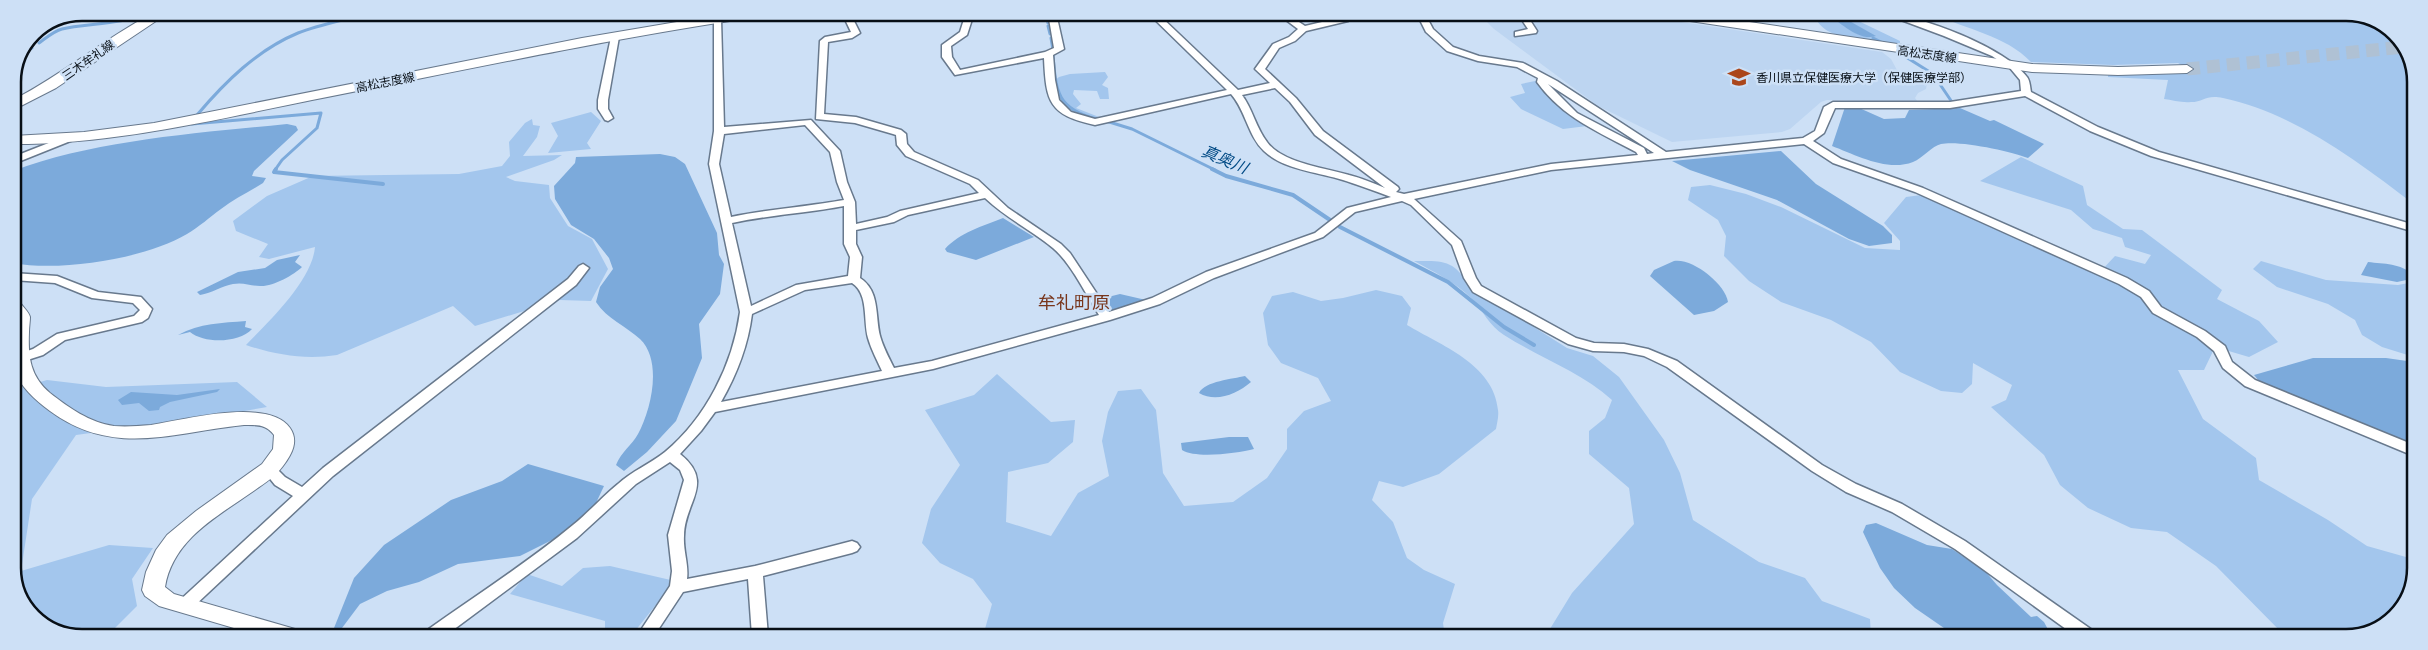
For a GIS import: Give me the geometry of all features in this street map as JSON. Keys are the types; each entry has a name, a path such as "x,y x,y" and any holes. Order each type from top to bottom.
{"main road":[{"name":"三木牟礼線","path":"21,101 44,89 147,21"},
{"name":"高松志度線","path":"21,140 69,138 188,121 693,21"},
{"name":"高松志度線","path":"1717,21 2013,65 2118,71 2187,69"},
{"path":"21,368 24,377 38,394 73,418 96,429 113,433 132,433 235,419 259,418 273,422 284,434 283,449 270,470 187,529 164,552 154,574 153,590 168,600 267,629"}],"street":[{"path":"442,629 593,518 631,480 671,455 703,421 738,351 745,331 746,312 714,164 719,131 713,21"},
{"path":"850,21 856,33 851,36 830,38 824,41 818,115 824,118 863,122 901,134 902,145 910,154 967,177 1004,210 1057,246 1066,255 1106,317"},
{"path":"968,21 964,33 946,45 947,57 958,72 1048,54 1059,49 1053,21"},
{"path":"1159,21 1235,92 1246,107 1261,142 1277,157 1404,198 1414,203 1457,243 1469,280 1477,289 1572,342 1593,347 1648,353 1672,364 1817,468 1851,488 1897,508 1960,545 2078,629"},
{"path":"1292,21 1303,29"},
{"path":"1337,21 1303,29 1292,39 1276,46 1261,66 1262,73 1293,100 1319,133 1404,198"},
{"path":"1424,21 1429,30 1450,49 1478,58 1520,65 1543,77 1662,154"},
{"path":"1518,34 1533,32 1526,21"},
{"path":"1909,21 1958,38 2001,57 2023,75 2027,89 2026,93"},
{"path":"608,118 603,109 603,100 615,37"},
{"path":"1048,54 1052,96 1063,111 1084,120 1095,122 1276,85"},
{"path":"1543,77 1545,86 1574,115 1640,150 1644,157"},
{"path":"711,408 890,374 994,350 1106,317 1156,301 1210,275 1319,235 1351,210 1521,172 1662,154 1806,141 1819,133 1829,108 1833,105 1950,105 2026,93 2094,130 2147,152 2407,227"},
{"path":"719,131 807,122 836,151 842,182 850,202 850,244 856,257 854,279"},
{"path":"21,157 69,138"},
{"path":"1806,141 1837,161 1919,190 2123,281 2145,294 2157,310 2201,334 2220,349 2222,359 2229,369 2250,383 2407,448"},
{"path":"851,228 890,220 904,213 987,194"},
{"path":"727,221 750,215 807,210 850,202"},
{"path":"185,605 302,494 506,331 572,282 583,268"},
{"path":"21,278 57,280 96,295 137,300 146,309 144,315 138,319 61,337 38,352 21,357"},
{"path":"746,312 760,308 801,288 854,279 865,287 874,336 890,374"},
{"path":"649,629 678,587 680,571 676,535 691,480 686,467 671,455"},
{"path":"270,470 280,481 302,494"},
{"path":"678,587 755,572 852,547"},
{"path":"755,572 759,629"}],"shaded area":[{"name":"香川県立保健医療大学（保健医療学部）","path":"1486,21 1675,21 1882,52 1891,59 1897,70 1924,79 1927,84 1926,89 1918,93 1915,98 1918,102 1827,100 1821,102 1790,129 1782,132 1672,142 1598,106 1494,29"},
{"path":"1818,21 1838,21 1857,34 1875,36 1848,21 1858,21 1900,41 1900,46 1864,42 1838,36 1827,31"},
{"path":"1837,21 1849,21 1876,36 1870,37 1856,34"},
{"path":"1950,21 2346,21 2362,23 2380,31 2389,39 2399,52 2406,70 2407,199 2325,141 2276,115 2250,105 2217,97 2195,102 2164,99 2168,80 2108,77 2108,73 2190,70 2178,63 2113,65 2031,62 2010,45"},
{"path":"1105,72 1108,77 1102,85 1108,88 1109,99 1100,99 1097,91 1074,90 1073,94 1081,104 1076,108 1099,117 1094,120 1071,112 1057,98 1053,82 1059,77 1070,74"},
{"path":"1540,80 1561,92 1557,95 1587,126 1563,129 1521,109 1510,97 1525,93 1521,84"},
{"path":"1845,107 1857,107 1884,119 1905,118 1909,110 1960,108 1990,121 1994,120 2044,144 2028,158 1984,147 1949,143 1934,147 1913,162 1903,165 1882,164 1832,146"},
{"path":"591,112 601,121 587,143 591,149 548,153 558,136 551,123"},
{"path":"532,119 533,125 540,126 537,137 523,156 562,155 554,160 506,177 515,181 549,185 550,198 568,226 592,239 608,269 591,301 560,300 475,326 453,306 337,355 291,356 246,345 298,287 312,260 315,247 269,259 259,257 268,244 236,231 233,221 267,196 313,176 459,174 502,166 510,156 509,142 525,123"},
{"path":"287,124 296,126 298,130 254,171 252,176 266,178 263,183 226,205 187,234 169,243 126,257 102,261 54,266 21,264 21,168 78,152 148,139"},
{"path":"1781,151 1816,184 1883,226 1892,235 1892,243 1869,246 1849,239 1777,200 1690,170 1672,161"},
{"path":"660,154 675,157 685,164 717,233 719,255 724,264 720,294 699,324 702,358 676,421 647,452 624,471 616,465 638,434 647,412 652,386 653,372 651,360 647,348 640,339 611,318 596,302 600,287 613,269 609,258 594,239 571,225 555,199 554,186 575,163 576,157"},
{"path":"2021,157 2083,186 2087,205 2123,229 2142,230 2222,290 2217,299 2259,321 2278,342 2249,357 2215,347 2204,370 2178,370 2203,419 2256,458 2259,480 2328,520 2367,546 2407,557 2405,584 2397,602 2389,611 2366,626 2358,628 2278,629 2216,566 2167,532 2131,528 2088,508 2060,485 2044,455 1991,407 2006,400 2012,385 1973,363 1972,384 1962,393 1941,391 1900,372 1871,342 1831,320 1781,302 1749,281 1724,256 1726,236 1718,220 1688,200 1691,187 1710,185 1746,194 1781,207 1865,248 1900,250 1900,241 1884,223 1906,197 1929,194 2100,272 2115,256 2145,264 2151,255 2125,247 2122,238 2093,229 2071,210 1980,181"},
{"path":"1003,218 1034,237 976,260 947,252 945,249 964,234"},
{"path":"300,255 295,262 302,267 276,283 265,286 237,284 200,295 197,292 238,272 265,268 277,260"},
{"path":"1414,261 1440,262 1452,266 1469,286 1567,348 1593,356 1619,377 1664,440 1680,473 1693,520 1759,562 1805,578 1822,601 1870,619 1871,629 1550,629 1572,593 1634,524 1629,488 1589,454 1589,431 1605,418 1612,400 1574,373 1504,335 1490,323 1465,292"},
{"path":"1674,261 1682,261 1699,268 1715,280 1726,295 1728,302 1714,311 1694,315 1650,276 1654,270"},
{"path":"2261,261 2326,280 2398,285 2407,283 2407,355 2382,347 2362,335 2355,320 2328,304 2277,287 2253,269"},
{"path":"2368,262 2403,268 2407,270 2407,280 2397,282 2361,275"},
{"path":"1376,290 1402,296 1411,308 1407,325 1449,349 1476,368 1487,380 1494,394 1498,410 1496,429 1439,474 1403,487 1379,481 1372,500 1393,522 1407,558 1424,570 1455,584 1443,623 1444,629 985,629 992,604 973,579 940,563 922,543 931,509 960,465 925,410 974,395 997,374 1051,422 1075,420 1073,442 1048,463 1008,472 1006,522 1051,536 1078,493 1109,476 1102,441 1108,412 1118,391 1141,389 1156,410 1163,473 1184,506 1233,502 1267,478 1287,449 1287,429 1304,411 1331,401 1318,378 1281,363 1268,345 1263,313 1272,296 1293,292 1321,301"},
{"path":"1120,294 1146,300 1114,312 1108,311 1100,299"},
{"path":"246,321 245,327 252,329 246,334 231,339 204,339 190,332 178,335 203,326"},
{"path":"2313,358 2386,358 2407,361 2407,441 2298,398 2259,381 2254,375"},
{"path":"1245,376 1251,382 1226,396 1212,397 1199,393 1202,389 1213,383"},
{"path":"47,380 106,387 237,382 267,407 216,416 76,435 32,499 21,571 21,388"},
{"path":"220,389 217,392 170,402 160,407 159,410 149,411 139,403 122,405 118,400 131,392 177,395"},
{"path":"1229,437 1248,437 1254,449 1207,455 1188,453 1182,450 1181,443"},
{"path":"528,464 604,486 596,503 601,506 568,532 520,556 458,564 419,582 387,591 360,604 341,629 334,629 354,578 384,545 451,500 502,481"},
{"path":"1876,523 1927,545 1952,549 1985,571 2031,617 2037,616 2044,622 2048,629 1945,629 1915,608 1894,588 1880,568 1863,532 1866,525"},
{"path":"109,545 153,548 132,579 137,606 114,629 66,627 48,619 34,605 26,591 21,571"},
{"path":"610,566 675,581 637,629 605,629 605,621 510,594 527,574 562,586 583,568"}],"waterway":[{"path":"39,43 62,29 120,21"},
{"path":"197,115 230,79 269,48 298,33 340,21"},
{"name":"真奥川","path":"1048,26 1050,34"},
{"name":"真奥川","path":"1051,38 1053,50"},
{"path":"1873,38 1883,43"},
{"path":"1898,52 1933,74 1956,108"},
{"name":"真奥川","path":"1053,55 1056,79 1061,97 1074,110 1097,119"},
{"path":"192,124 321,113 317,128 282,160 275,170"},
{"name":"真奥川","path":"1106,121 1132,129 1215,170"},
{"path":"276,169 274,172 383,184"},
{"name":"真奥川","path":"1212,169 1226,176 1293,195 1333,222"},
{"name":"真奥川","path":"1340,227 1448,282 1504,327 1534,345"}],"tunnel":[{"path":"2187,69 2396,48"}],"place":[{"name":"香川県立保健医療大学（保健医療学部）","path":"1739,77"}],"district":[{"name":"牟礼町原","path":"1074,302"}]}
